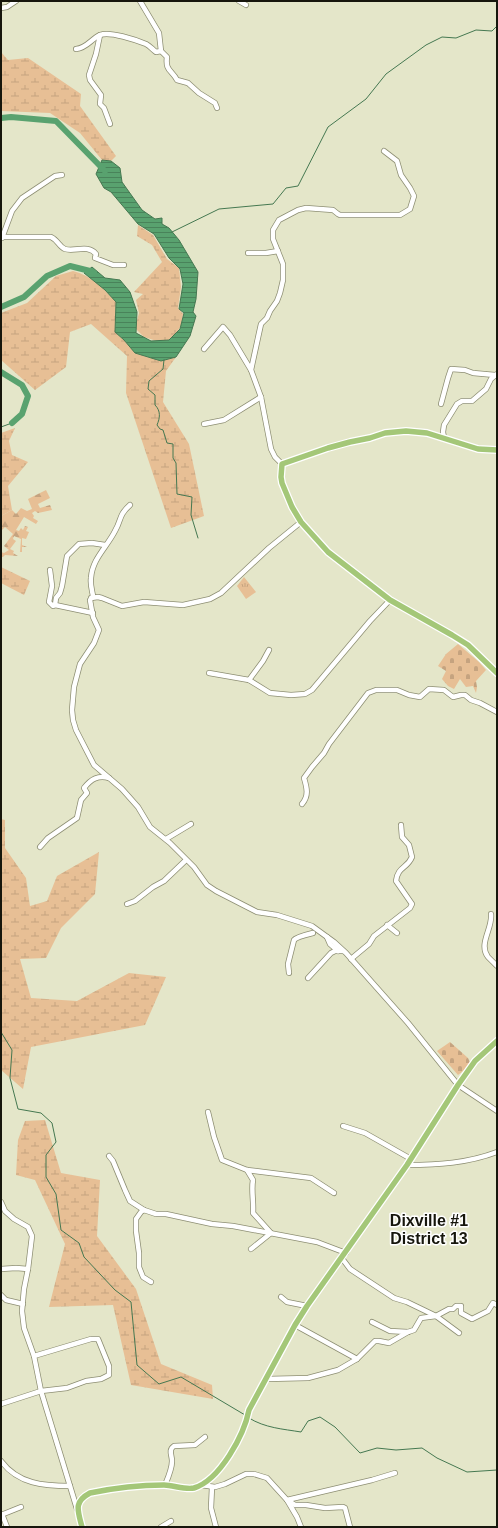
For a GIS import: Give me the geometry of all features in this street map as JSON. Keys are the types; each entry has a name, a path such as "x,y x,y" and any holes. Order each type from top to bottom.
{"main road":[{"path":"497,450 478,449 444,438 414,432 385,433 328,448 282,464 281,477 292,507 301,522 328,552 390,600 452,634 468,645 497,673"},
{"path":"82,1527 77,1510 79,1502 84,1496 90,1493 136,1486 165,1485 192,1488 201,1485 218,1471 229,1455 246,1424 249,1410 295,1325 307,1306 407,1165 475,1061 497,1041"}],"street":[{"path":"1,8 7,7 16,1"},
{"path":"140,1 159,33 161,51 167,57 166,66 168,69 174,75 176,80 188,83 199,93 215,103 217,108"},
{"path":"239,1 246,5"},
{"path":"76,49 86,46 100,35 107,34 119,36 144,44 156,52 161,51"},
{"path":"100,35 96,54 88,75 101,95 100,104 104,108 110,124"},
{"path":"251,370 261,324 267,318 280,293 282,264 273,239 273,230 279,220 298,210 306,208 333,210 340,215 400,215 410,209 414,196 401,175 397,161 384,151"},
{"path":"62,175 55,176 22,198 12,211 2,238 54,238 63,249 90,249 96,254 95,258 112,265 124,265"},
{"path":"248,253 266,253 278,250"},
{"path":"204,350 223,327 230,334 251,370 260,397 271,448 282,464"},
{"path":"442,404 451,370 465,370 473,373 496,375"},
{"path":"444,438 444,425 457,404 462,401 472,402 486,389 496,375"},
{"path":"204,424 224,420 260,397"},
{"path":"130,504 121,514 115,531 105,545 92,571 91,581 93,596 90,600 99,628 94,643 82,659 78,669 73,694 73,720 78,735 93,763 111,778 138,807 150,827 166,839 194,867 207,885 223,896 257,912 277,915 312,926 351,959 408,1022 458,1085 497,1111"},
{"path":"90,600 98,596 122,606 144,602 184,605 210,599 221,593 269,548 301,522"},
{"path":"55,605 56,598 60,593 62,586 67,556 79,544 92,543 105,545"},
{"path":"50,570 52,586 50,602 53,606 55,605 93,613"},
{"path":"209,673 249,680 270,693 291,695 305,694 312,690 370,621 390,600"},
{"path":"249,680 269,650"},
{"path":"302,804 306,799 307,794 304,778 324,753 325,748 352,713 371,692 382,689 397,690 409,695 420,697 429,689 444,690 453,697 464,695 471,700 497,712"},
{"path":"40,847 43,842 77,818 81,800 87,793 84,788 87,784 99,777 111,778"},
{"path":"166,839 191,824"},
{"path":"351,959 369,944 374,936 410,908 412,904 396,881 398,872 409,863 412,857 409,845 402,837 402,825"},
{"path":"127,904 135,901 153,887 164,881 186,860"},
{"path":"491,914 492,920 485,942 487,956 497,966"},
{"path":"304,923 313,933 324,936"},
{"path":"387,925 397,933"},
{"path":"289,973 288,964 294,940 296,937 313,933"},
{"path":"308,978 331,953 341,951"},
{"path":"208,1112 215,1143 222,1160 247,1170 311,1178 334,1193"},
{"path":"343,1126 365,1133 411,1159"},
{"path":"407,1165 463,1162 497,1152"},
{"path":"109,1156 113,1161 130,1201 144,1210 156,1214 166,1214 212,1224 317,1242 346,1253 348,1250"},
{"path":"247,1170 253,1180 253,1213 271,1233"},
{"path":"1,1202 5,1211 30,1229 32,1236 22,1311 24,1328 34,1356 41,1391 77,1510"},
{"path":"144,1210 136,1219 139,1267 143,1277 151,1282"},
{"path":"251,1249 271,1233"},
{"path":"341,1257 350,1269 394,1298 407,1302 436,1316 459,1334"},
{"path":"1,1269 16,1268 28,1270"},
{"path":"1,1295 6,1300 23,1304"},
{"path":"281,1297 287,1302 307,1306"},
{"path":"267,1379 308,1378 338,1370 356,1359 375,1341 389,1343 414,1330 421,1318 436,1316 449,1309 453,1309 456,1306 460,1306 461,1313 472,1319 488,1311 493,1303 497,1305"},
{"path":"372,1322 390,1330 408,1332"},
{"path":"295,1325 356,1359"},
{"path":"1,1404 41,1391 67,1388 86,1380 101,1379 107,1377 110,1372 98,1339 91,1339 34,1356"},
{"path":"165,1485 172,1461 170,1451 171,1447 195,1445 205,1437"},
{"path":"1,1461 7,1469 18,1478 48,1486 70,1486"},
{"path":"288,1500 366,1482 395,1473"},
{"path":"201,1485 212,1487 225,1484 246,1474 254,1474 267,1478 288,1500 295,1505 345,1508 350,1527"},
{"path":"212,1487 211,1508 216,1527"},
{"path":"288,1500 301,1527"},
{"path":"7,1527 1,1514 21,1507"},
{"path":"161,1527 171,1521"}],"green space":[{"path":"1,52 8,60 28,58 81,94 80,106 116,156 111,161 102,160 80,133 50,113 1,111"},
{"path":"138,225 153,235 167,259 179,268 181,287 178,308 183,314 181,326 172,339 160,342 144,337 135,328 139,313 136,300 143,294 134,292 162,262 152,245 137,236"},
{"path":"73,271 91,279 116,302 115,332 135,353 161,361 176,357 166,371 163,402 189,444 204,516 171,528 126,393 127,356 91,324 70,332 66,367 35,390 1,360 1,313 27,303 56,276"},
{"path":"15,428 9,441 12,455 28,462 8,486 12,510 1,516 1,433"},
{"path":"46,490 50,498 38,504 40,508 50,505 52,510 38,513 35,511 32,513 34,516 33,518 38,521 36,524 24,517 16,530 19,531 21,528 23,530 25,526 28,527 26,531 29,532 26,539 22,538 22,545 27,547 22,547 22,552 20,552 21,539 14,536 13,539 16,541 10,549 18,556 5,555 1,557 1,552 4,553 9,550 4,546 13,534 5,527 1,531 1,516 12,510 16,514 21,508 27,511 32,509 28,499"},
{"path":"1,567 30,581 24,595 1,583"},
{"path":"244,577 256,592 246,599 237,586"},
{"path":"458,644 486,670 476,681 476,693 473,686 466,687 460,679 454,689 448,686 442,679 446,671 438,666 446,654"},
{"path":"1,819 5,820 5,848 26,878 30,906 47,901 57,876 99,852 95,894 61,928 46,958 20,959 31,998 77,1001 129,973 166,977 145,1025 31,1047 23,1089 1,1070"},
{"path":"450,1042 468,1058 471,1065 458,1075 437,1051"},
{"path":"45,1120 61,1173 100,1180 97,1236 136,1289 161,1364 212,1385 213,1399 131,1385 113,1305 49,1307 65,1244 35,1180 16,1175 18,1140 25,1121"}],"shaded area":[{"path":"102,160 111,161 120,168 122,182 142,210 155,219 162,218 162,224 169,228 179,240 198,272 196,299 193,312 196,316 190,336 176,357 161,361 135,353 115,332 116,302 105,290 84,273 92,267 105,278 120,280 130,292 137,312 136,333 151,341 169,340 180,329 184,313 179,309 183,284 180,269 169,258 154,234 138,224 111,192 104,188 96,174"}],"waterway":[{"path":"172,232 219,209 273,204 286,188 298,186 328,127 366,99 386,74 426,45 442,37 456,38 476,30 492,31 497,26"},
{"path":"1,118 11,117 56,121 105,171"},
{"path":"1,307 24,297 47,276 70,266 94,273"},
{"path":"164,360 163,369 149,381 148,389 155,395 155,405 159,415 157,425 163,430 167,443 173,444 173,458 176,463 177,494 192,497 191,515 198,538"},
{"path":"1,372 22,385 28,396 22,414 12,423"},
{"path":"1,427 12,423"},
{"path":"1,1032 12,1050 10,1078 18,1109 41,1113 52,1123 56,1142 46,1155 46,1177 56,1194 61,1230 79,1243 84,1257 115,1290 131,1302 137,1365 159,1384 181,1377 245,1415"},
{"path":"249,1418 268,1426 301,1432 308,1421 320,1417 335,1427 360,1453 377,1448 396,1450 422,1448 437,1458 467,1472 497,1470"}],"district":[{"name":"Dixville #1 District 13","path":"429,1229"}]}
